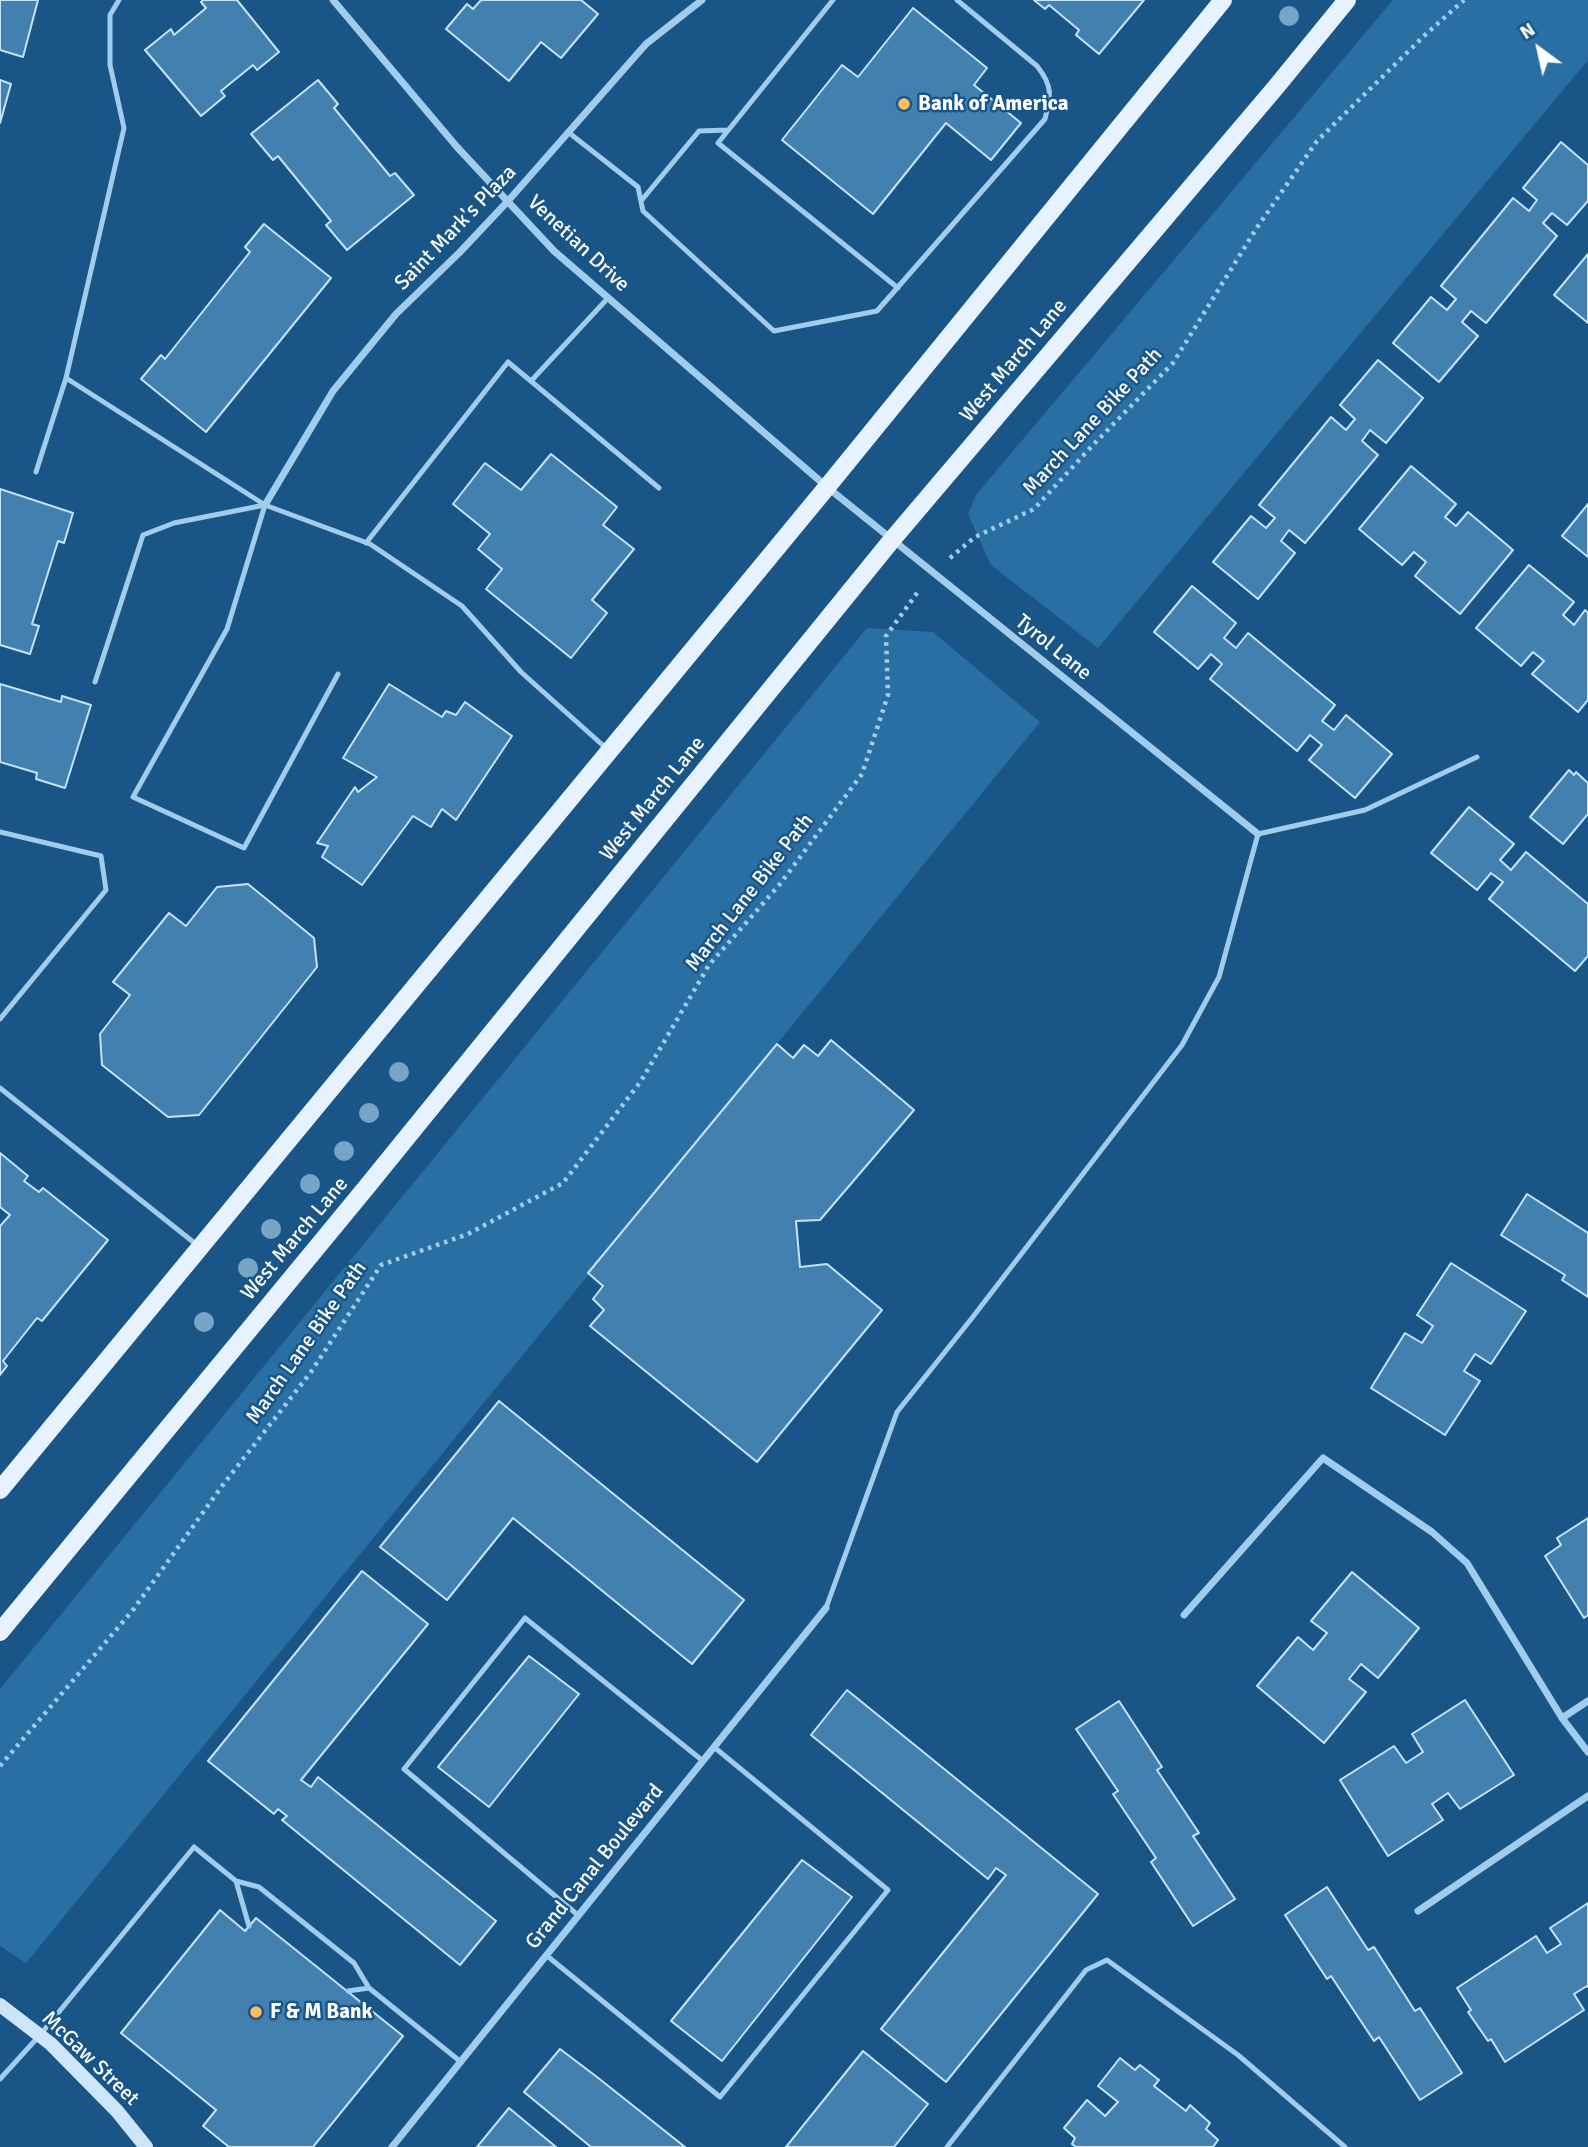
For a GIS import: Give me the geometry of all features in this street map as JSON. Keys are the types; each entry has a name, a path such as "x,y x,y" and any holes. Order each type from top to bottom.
{"main road":[{"path":"0,1490 827,487 1223,0"},
{"name":"West March Lane","path":"0,1632 365,1189 891,541 1347,0"}],"street":[{"name":"Venetian Drive","path":"333,0 457,147 554,250 827,487"},
{"name":"Saint Mark's Plaza","path":"265,505 333,391 396,314 508,201 646,44 691,3 702,0"},
{"name":"Tyrol Lane","path":"827,487 1258,834"},
{"path":"1184,1615 1324,1458 1432,1532 1467,1563 1562,1718 1588,1752"},
{"name":"Grand Canal Boulevard","path":"392,2147 826,1608"},
{"path":"1562,1718 1588,1701"},
{"path":"1418,1911 1588,1796"},
{"name":"McGaw Street","path":"0,2005 51,2044 117,2111 146,2147"}],"lane":[{"path":"36,472 66,378 124,128 110,65 110,15 120,0"},
{"path":"833,0 719,143 898,288"},
{"path":"568,132 639,187 643,211 774,331 877,311 1045,119 1049,104 1051,93 1046,78 1037,65 957,0"},
{"path":"641,201 699,131 728,130"},
{"path":"531,381 608,298"},
{"path":"366,543 508,362 659,488"},
{"path":"66,378 265,505 366,543 462,606 521,672 609,751"},
{"path":"265,505 227,629 133,797 244,848 338,674"},
{"path":"95,682 143,535 174,523 265,505"},
{"path":"826,1608 897,1412 1182,1045 1219,977 1258,834 1365,810 1477,757"},
{"path":"0,832 101,856 106,890 0,1019"},
{"path":"0,1088 200,1247"},
{"path":"579,1916 404,1769 525,1618 703,1761"},
{"path":"547,1955 720,2096 888,1890 714,1747"},
{"path":"0,2079 40,2035 194,1847 236,1881 259,1887 354,1963 369,1988 461,2062"},
{"path":"236,1881 249,1926"},
{"path":"947,2147 1086,1970 1107,1960 1238,2055 1345,2147"},
{"path":"348,1991 369,1988"}],"path":[{"name":"March Lane Bike Path","path":"0,1766 133,1611 222,1486 311,1372 381,1265 468,1234 563,1183 641,1081 709,965 780,884 862,774 888,695 886,636 931,573 975,537 1034,509 1173,362 1256,229 1317,141 1464,0"}],"shaded area":[{"path":"1393,0 1588,0 1588,60 1098,648 991,565 968,514 976,495"},
{"path":"867,628 933,632 1040,722 26,1963 0,1946 0,1689"}],"building":[{"path":"0,0 38,0 23,57 0,50"},
{"path":"237,0 279,52 257,70 253,65 221,91 225,96 201,116 145,50 171,29 174,35 206,8 201,2"},
{"path":"481,0 581,0 598,14 561,58 541,42 509,81 446,29 467,4 473,9"},
{"path":"1034,0 1144,0 1099,54 1076,35 1079,30 1049,5 1045,9"},
{"name":"Bank of America","path":"913,8 987,68 974,85 1021,123 991,160 946,123 873,214 782,140 842,65 858,77"},
{"path":"0,80 11,84 0,123"},
{"path":"318,80 338,104 334,108 390,176 395,173 414,195 347,250 326,225 331,221 278,156 273,160 251,134"},
{"path":"1561,142 1588,165 1588,201 1567,225 1552,213 1543,223 1557,236 1486,323 1471,311 1462,322 1478,336 1439,382 1393,343 1431,297 1447,310 1456,299 1441,286 1513,198 1529,211 1537,200 1523,188"},
{"path":"264,224 331,278 206,432 141,379 161,355 165,359 250,252 245,247"},
{"path":"1588,254 1588,323 1554,295"},
{"path":"1378,360 1423,398 1386,443 1370,430 1362,441 1378,455 1305,543 1289,530 1281,541 1295,553 1258,599 1213,562 1251,516 1266,528 1275,518 1259,505 1331,417 1346,430 1355,419 1340,405"},
{"path":"551,454 617,507 603,525 634,549 592,600 607,613 571,658 486,589 502,569 478,549 490,534 453,504 485,463 521,490"},
{"path":"1411,466 1456,504 1445,517 1456,526 1468,512 1513,550 1460,614 1415,576 1426,562 1414,552 1402,565 1359,529"},
{"path":"0,489 73,513 64,543 58,541 32,624 39,626 30,654 0,645"},
{"path":"1588,504 1588,557 1562,536"},
{"path":"1529,565 1574,602 1563,615 1574,625 1585,610 1588,613 1588,700 1578,712 1532,674 1544,661 1533,652 1521,666 1476,628"},
{"path":"1192,586 1236,623 1224,638 1236,648 1248,633 1335,705 1322,721 1334,730 1346,715 1392,754 1355,798 1309,760 1322,745 1310,735 1297,751 1210,679 1222,664 1211,654 1198,669 1154,632"},
{"path":"0,684 61,702 62,696 91,705 65,788 36,779 37,773 0,762"},
{"path":"389,684 442,717 446,711 456,715 465,702 512,736 456,820 442,809 431,827 413,816 362,885 322,857 328,846 317,843 355,787 358,792 377,777 343,758"},
{"path":"1569,770 1574,775 1576,772 1588,783 1588,814 1563,844 1530,817"},
{"path":"1469,807 1514,844 1500,860 1511,870 1526,852 1588,904 1588,956 1575,971 1489,899 1503,882 1491,873 1477,890 1431,853"},
{"path":"248,884 314,938 317,967 199,1115 168,1117 102,1065 100,1034 130,995 113,982 169,913 186,926 217,887"},
{"path":"831,1040 914,1110 820,1220 796,1221 800,1267 827,1264 882,1310 757,1462 590,1326 604,1310 593,1299 603,1286 588,1273 777,1044 793,1058 804,1045 818,1056"},
{"path":"0,1153 28,1176 24,1181 39,1192 43,1188 108,1240 42,1321 37,1318 3,1361 7,1366 0,1375 0,1226 10,1215 0,1207"},
{"path":"1527,1194 1588,1233 1588,1297 1562,1280 1565,1275 1501,1235"},
{"path":"1451,1263 1526,1311 1491,1364 1475,1354 1464,1371 1480,1381 1445,1435 1371,1388 1405,1333 1422,1343 1433,1326 1417,1315"},
{"path":"499,1401 744,1600 692,1664 513,1518 447,1600 380,1547"},
{"path":"1588,1518 1588,1615 1584,1618 1545,1556 1561,1545 1557,1538"},
{"path":"362,1571 428,1624 301,1780 311,1787 318,1777 496,1921 460,1965 282,1820 287,1816 278,1809 274,1814 208,1761"},
{"path":"1352,1572 1419,1628 1378,1678 1361,1664 1349,1679 1366,1692 1324,1743 1257,1686 1298,1637 1313,1650 1327,1633 1311,1621"},
{"path":"529,1656 579,1694 489,1807 438,1767"},
{"path":"847,1690 1098,1894 946,2082 881,2029 1006,1875 996,1868 988,1879 811,1735"},
{"path":"1465,1700 1514,1775 1460,1809 1448,1793 1432,1804 1443,1820 1388,1856 1340,1780 1394,1746 1406,1763 1423,1752 1412,1734"},
{"path":"1119,1701 1162,1767 1157,1770 1199,1833 1193,1836 1235,1899 1193,1926 1151,1862 1156,1858 1113,1794 1118,1791 1076,1729"},
{"path":"802,1860 852,1897 722,2061 671,2021"},
{"path":"1327,1887 1368,1950 1374,1947 1415,2011 1420,2008 1462,2073 1420,2100 1379,2037 1374,2041 1331,1976 1327,1979 1285,1915"},
{"path":"1588,1903 1588,1987 1574,1994 1584,2010 1505,2062 1491,2039 1488,2041 1468,2012 1471,2010 1457,1988 1536,1936 1547,1953 1561,1944 1550,1928"},
{"name":"F & M Bank","path":"220,1910 245,1931 256,1918 403,2036 313,2147 229,2147 203,2126 216,2110 121,2033"},
{"path":"560,2049 685,2147 591,2147 524,2092"},
{"path":"863,2051 928,2104 894,2147 786,2147"},
{"path":"1120,2058 1135,2070 1140,2065 1159,2080 1154,2086 1186,2111 1190,2105 1210,2123 1206,2129 1218,2140 1213,2147 1076,2147 1072,2144 1075,2138 1064,2128 1087,2100 1105,2116 1118,2102 1098,2086"},
{"path":"509,2108 556,2147 477,2147"}],"place":[{"name":"Bank of America","path":"904,104"},
{"name":"F & M Bank","path":"256,2012"}]}
